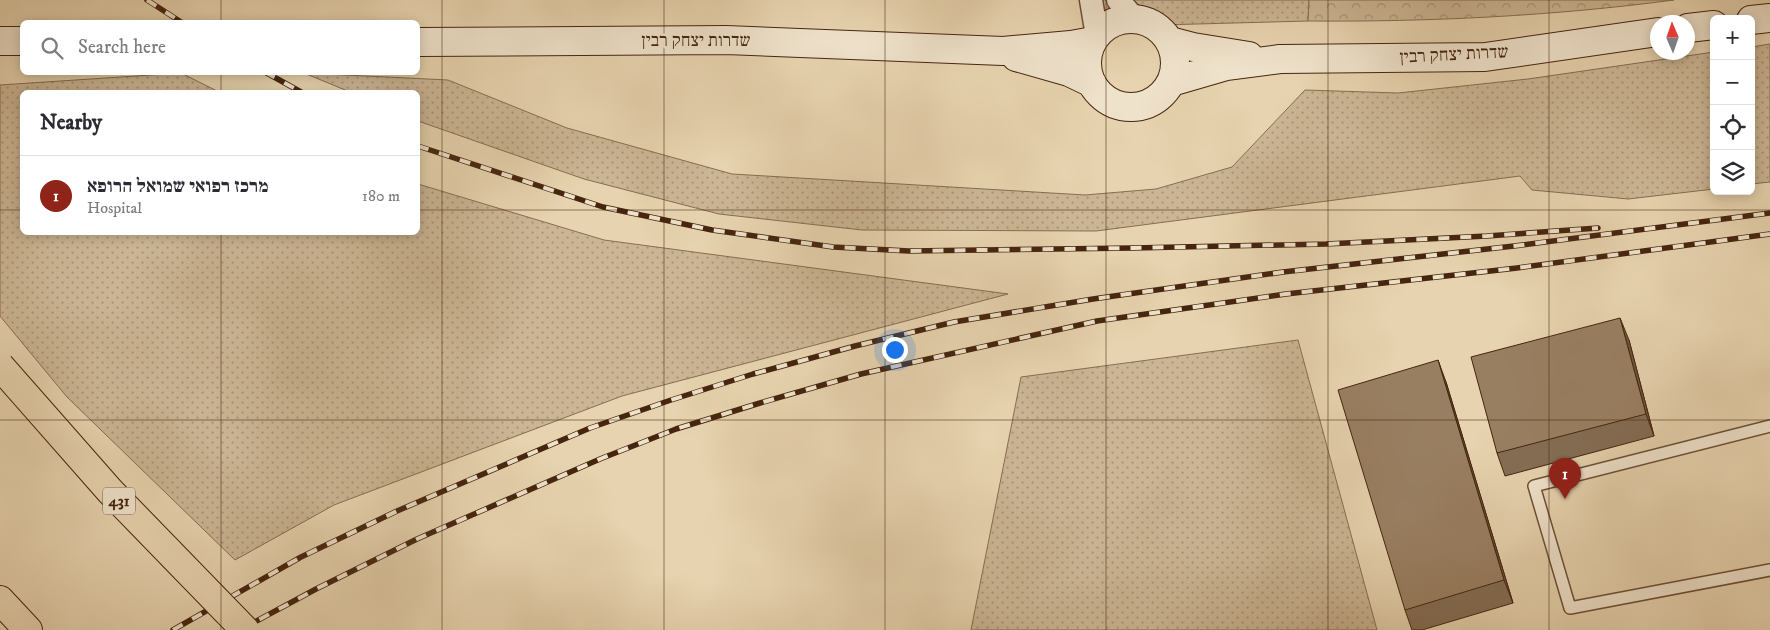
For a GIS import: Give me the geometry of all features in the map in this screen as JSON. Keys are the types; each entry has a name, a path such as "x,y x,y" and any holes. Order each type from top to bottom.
{"highway":[{"name":"431","path":"0,366 110,491 245,630"},
{"path":"0,600 28,630"}],"main road":[{"name":"שדרות יצחק רבין","path":"420,42 726,40 975,50 1028,50 1070,45 1095,38 1108,26 1121,20 1127,9 1161,30 1170,41 1224,53 1280,59 1485,57 1650,33"},
{"path":"1755,20 1770,18"},
{"path":"1695,27 1710,25"},
{"path":"1092,83 1088,73 1087,62 1089,51 1095,38"},
{"path":"0,41 20,41"},
{"path":"1170,41 1175,54 1175,69 1171,82"},
{"name":"שדרות יצחק רבין","path":"975,50 1041,63 1068,72 1092,83 1100,94 1112,102 1125,106 1139,106 1152,102 1163,94 1171,82 1226,66 1280,59"}],"street":[{"path":"1091,0 1095,38"}],"lane":[{"path":"1770,426 1534,486 1570,608 1770,570"}],"green space":[{"path":"1087,0 1309,0 1308,21 1086,27"},
{"path":"1309,0 1674,0 1629,6 1491,17 1308,21"},
{"path":"1770,44 1770,182 1755,184 1755,60 1755,46"},
{"path":"1710,53 1710,189 1628,199 1532,190 1520,176 1096,231 862,230 719,214 584,179 420,122 420,90 345,90 309,75 448,80 567,128 732,174 1085,195 1156,189 1232,167 1305,90 1398,93 1528,79 1659,60 1695,60 1695,55"},
{"path":"151,75 185,75 215,90 20,90 20,235 420,235 420,185 604,240 1008,294 622,396 334,505 235,560 67,397 0,316 0,85"},
{"path":"1298,340 1377,630 971,630 1021,377"}],"building":[{"path":"1620,318 1646,414 1497,453 1471,357"},
{"path":"1438,360 1504,580 1405,610 1338,390"}],"railway":[{"path":"147,0 178,20"},
{"path":"270,75 297,90"},
{"path":"420,147 603,207 712,230 833,247 909,251 1326,244 1598,228"},
{"path":"173,630 301,557 397,511 590,428 753,374 855,346 954,322 1093,299 1283,272 1514,246 1770,213"},
{"path":"240,630 316,589 417,539 600,459 676,429 861,374 1097,321 1286,294 1517,268 1770,234"}],"place":[{"name":"מרכז רפואי שמואל הרופא","path":"1565,499"}]}
